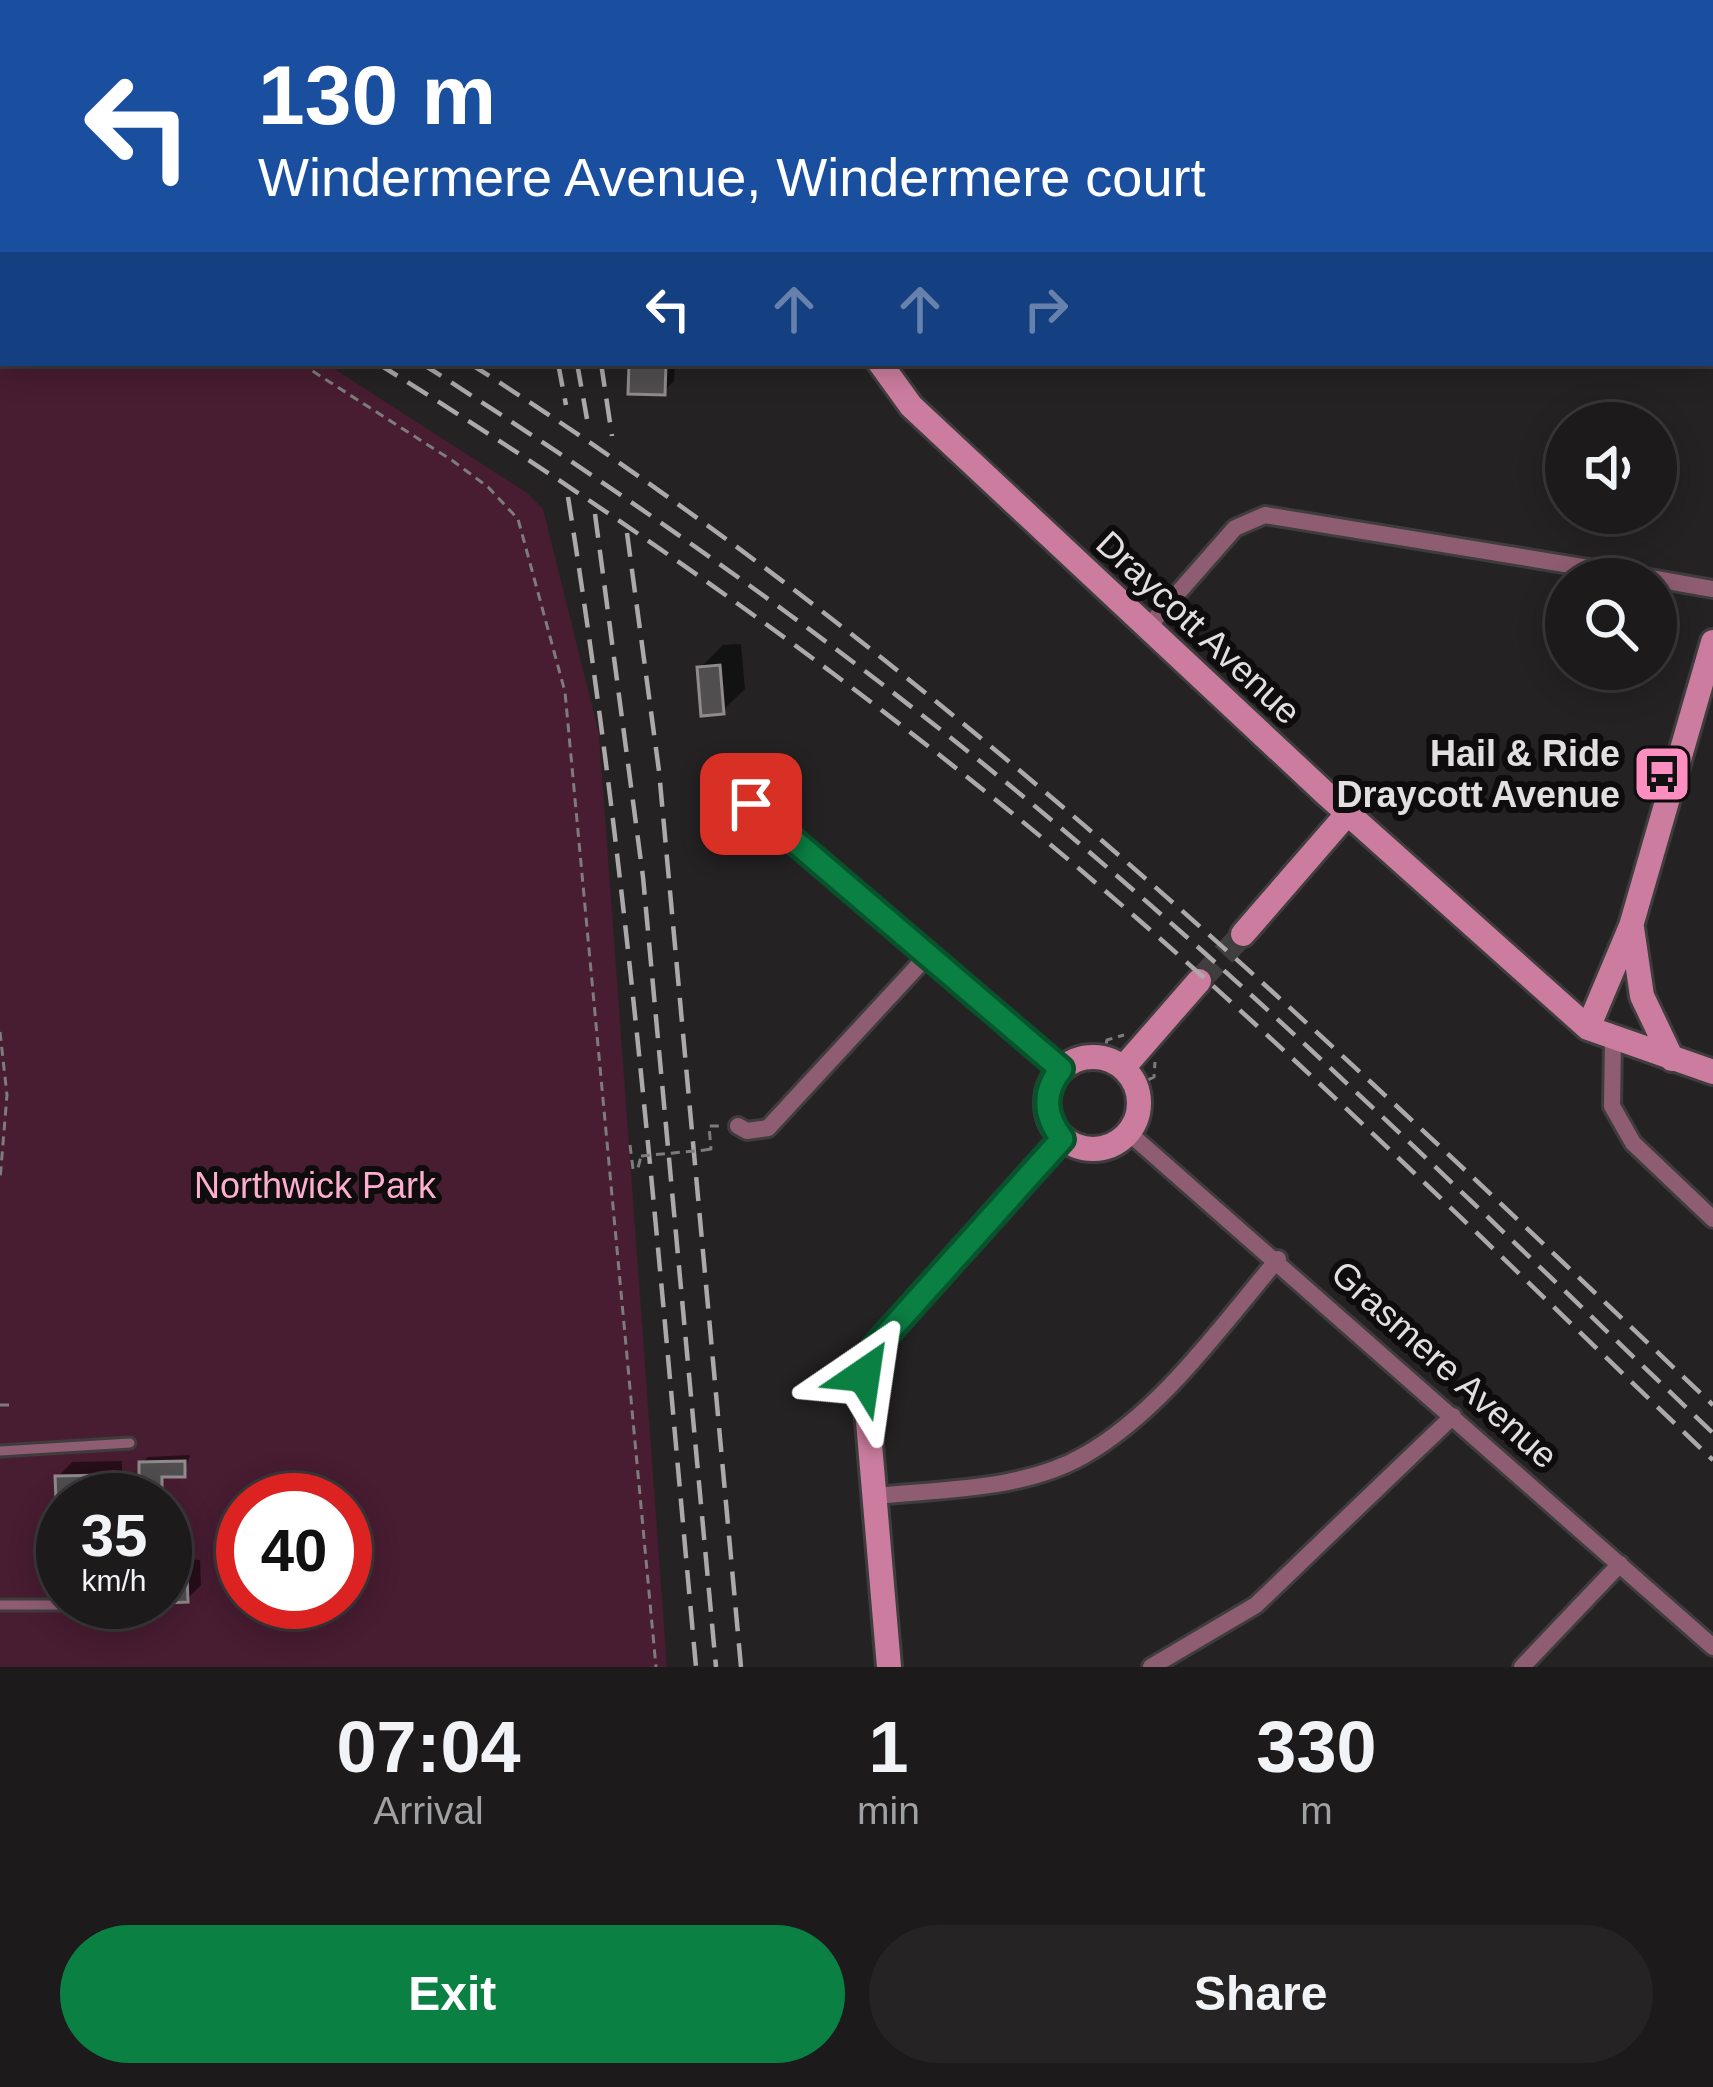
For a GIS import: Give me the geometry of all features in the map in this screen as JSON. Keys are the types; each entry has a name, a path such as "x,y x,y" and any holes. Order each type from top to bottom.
{"street":[{"name":"Draycott Avenue","path":"882,366 911,406 1348,813 1588,1028 1713,1072"},
{"path":"1148,627 1235,528 1265,515 1545,561"},
{"path":"1677,583 1713,589"},
{"path":"1588,1028 1631,926 1713,642"},
{"path":"751,804 1061,1069"},
{"path":"1243,934 1348,813"},
{"path":"1631,926 1642,996 1672,1059"},
{"path":"738,1126 747,1131 768,1128 927,956"},
{"path":"1123,1068 1199,981"},
{"path":"1613,1040 1612,1106 1634,1143 1713,1219"},
{"path":"1087,1057 1123,1068 1139,1096 1129,1133 1102,1149 1062,1139 1047,1111 1047,1094 1061,1069 1087,1057"},
{"name":"Grasmere Avenue","path":"1129,1133 1278,1259 1713,1647"},
{"path":"889,1667 864,1375 875,1347 1062,1139"},
{"path":"876,1496 1025,1477 1082,1457 1175,1377 1278,1259"},
{"path":"1151,1667 1256,1605 1453,1416"},
{"path":"1522,1667 1620,1564"}],"lane":[{"path":"0,1451 130,1443"},
{"path":"0,1605 36,1605"}],"path":[{"path":"305,366 488,487 518,519 536,584 565,692 570,734 656,1667"},
{"path":"0,1032 7,1095 0,1180"},
{"path":"630,1144 633,1169 638,1168 641,1156 711,1149 709,1126"},
{"path":"0,1406 15,1405"}],"green space":[{"name":"Northwick Park","path":"0,366 330,366 527,493 543,509 599,734 667,1667 0,1667"}],"building":[{"path":"629,366 666,366 665,395 628,394"},
{"path":"720,665 724,714 701,716 697,667"},
{"path":"185,1461 185,1473 139,1473 139,1462"}],"tunnel":[{"path":"1199,981 1243,934"}],"railway":[{"path":"382,366 736,602 1076,866 1399,1158 1713,1460"},
{"path":"426,366 763,595 1009,784 1248,992 1713,1433"},
{"path":"474,366 640,477 804,597 962,723 1268,987 1713,1405"},
{"path":"559,366 566,405"},
{"path":"578,366 587,419"},
{"path":"601,366 612,436"},
{"path":"568,497 626,935 696,1667"},
{"path":"595,514 643,877 716,1667"},
{"path":"627,533 659,771 741,1667"}],"place":[{"name":"Hail & Ride Draycott Avenue","path":"1662,774"}],"route":[{"path":"751,804 1061,1069 1047,1094 1047,1111 1062,1139 875,1347 864,1375"}]}
